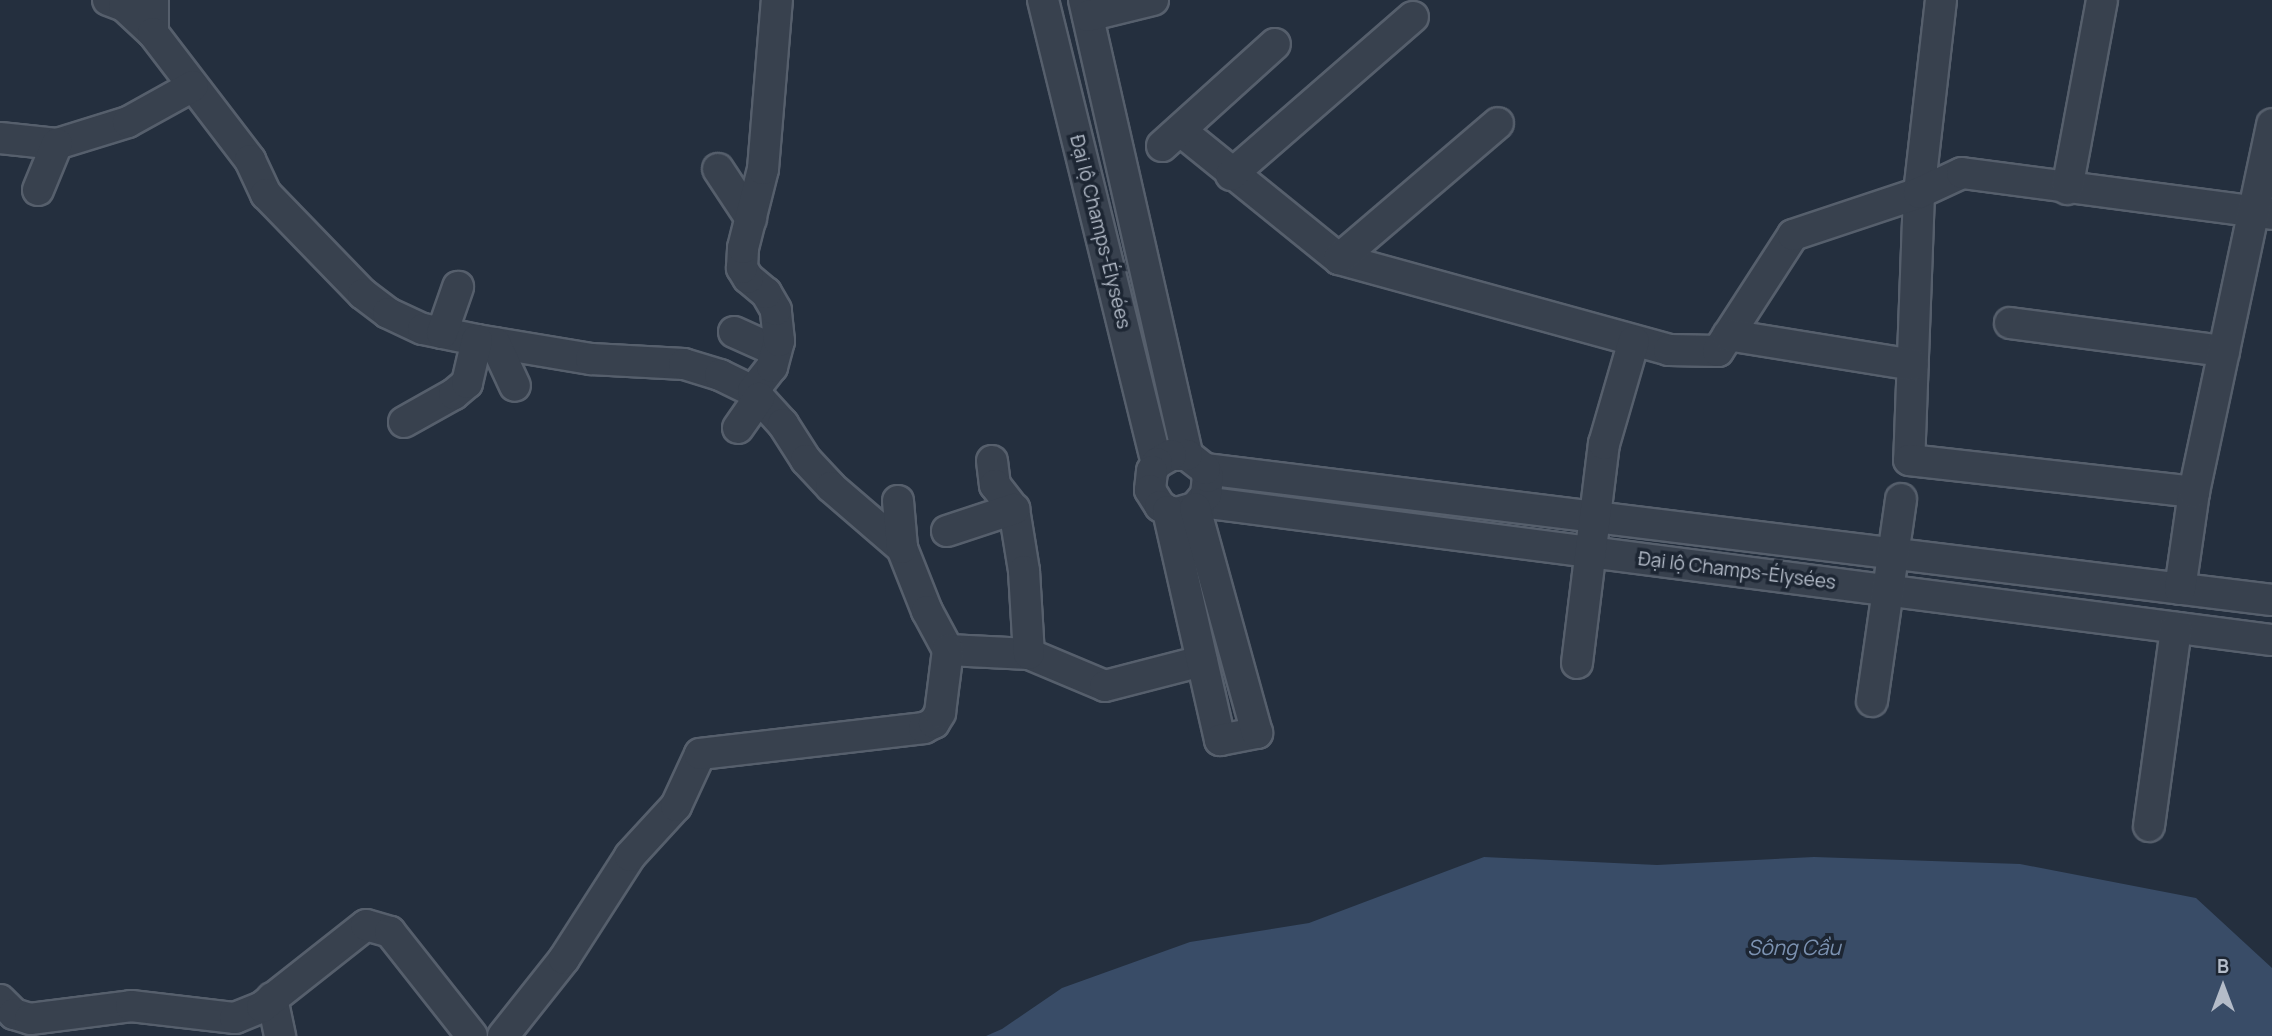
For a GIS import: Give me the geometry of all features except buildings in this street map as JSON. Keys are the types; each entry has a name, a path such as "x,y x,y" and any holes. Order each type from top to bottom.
{"street":[{"path":"108,0 124,6 153,33 250,160 266,194 354,285 388,313 422,329 486,342 591,359 684,364 720,375 756,395 783,424 806,460 831,487 902,548"},
{"path":"153,0 153,33"},
{"path":"738,428 772,367 779,341 776,310 766,293 748,278 742,268 743,248 763,169 778,0"},
{"name":"Đại lộ Champs-Élysées","path":"1043,0 1157,463"},
{"path":"1086,8 1153,0"},
{"path":"2067,188 2102,0"},
{"path":"1934,1 1920,193 1909,460 2194,492"},
{"name":"Đại lộ Champs-Élysées","path":"1086,8 1196,462 1208,486 1188,507 1202,661 1220,740 1257,733 1188,507"},
{"path":"1231,175 1413,16"},
{"path":"1275,44 1171,138 1231,175 1339,259 1669,350 1718,351 1793,235 1920,193 1962,173 2263,213"},
{"path":"0,138 57,144 128,122 193,86"},
{"path":"1339,259 1497,124"},
{"path":"2180,589 2194,492 2224,351 2263,213 2272,124"},
{"path":"38,190 57,144"},
{"path":"718,169 751,219"},
{"path":"442,333 458,286"},
{"path":"2010,323 2224,351"},
{"path":"734,332 776,351"},
{"path":"1728,335 1913,365"},
{"path":"1577,663 1604,444 1633,341"},
{"path":"486,342 515,386"},
{"path":"404,422 454,394 467,383 486,342"},
{"name":"Đại lộ Champs-Élysées","path":"2272,600 1594,519 1196,462 1171,455 1157,463 1152,471 1150,490 1160,506 1589,552 2272,640"},
{"path":"992,461 995,485 1014,509 1024,571 1029,653"},
{"path":"1872,701 1901,499"},
{"path":"503,1036 564,959 630,856 676,806 700,754 924,728 934,723 940,713 948,650 927,611 902,548 898,501"},
{"path":"947,531 1014,509"},
{"path":"2149,826 2176,628"},
{"path":"948,650 1029,653 1105,685 1202,661"},
{"path":"0,1000 14,1014 30,1019 131,1006 235,1018 262,1007 366,925 390,932 472,1036"},
{"path":"272,998 280,1036"}],"water":[{"name":"Sông Cầu","path":"1484,857 1657,865 1814,857 2020,864 2196,898 2272,968 2272,1036 986,1036 1002,1029 1062,988 1190,942 1309,923"}]}
